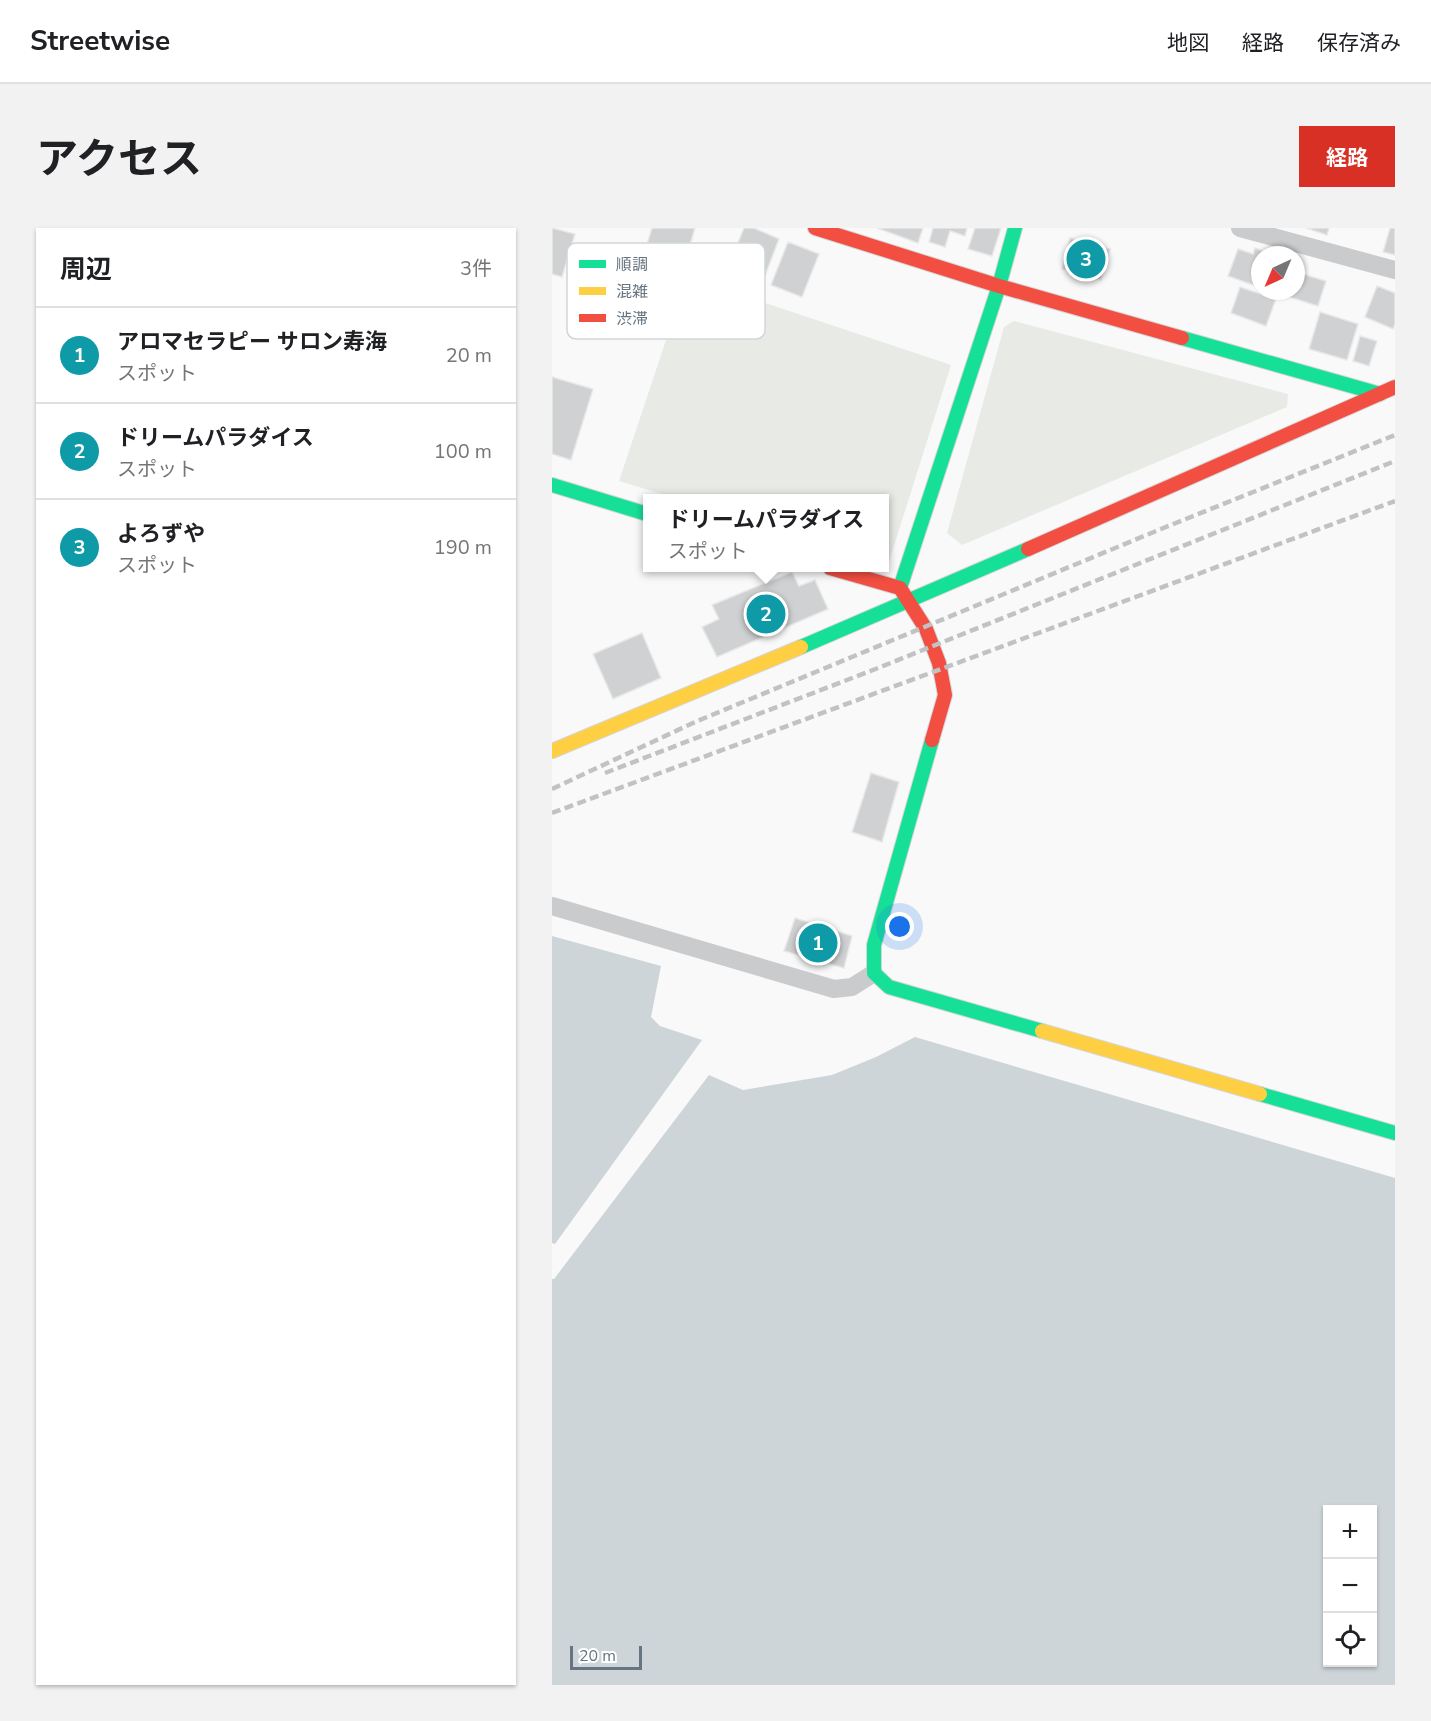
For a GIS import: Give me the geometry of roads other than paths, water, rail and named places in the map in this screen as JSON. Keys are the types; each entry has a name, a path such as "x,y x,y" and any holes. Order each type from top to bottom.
{"street":[{"path":"815,228 999,286 1380,394"},
{"path":"900,588 999,286 1015,228"},
{"path":"1240,228 1395,270"},
{"path":"552,751 910,601 1395,387"},
{"path":"552,485 643,512"},
{"path":"847,572 900,588 927,629 939,663 945,696 874,945 874,973 889,987 1395,1133"},
{"path":"552,906 834,989 852,987 874,973"}],"railway":[{"path":"552,789 695,722 1395,435"},
{"path":"605,773 873,670 1395,461"},
{"path":"552,813 1395,501"}],"place":[{"name":"よろずや","path":"1086,259"},
{"name":"ドリームパラダイス","path":"766,614"},
{"name":"アロマセラピー サロン寿海","path":"818,943"}]}
